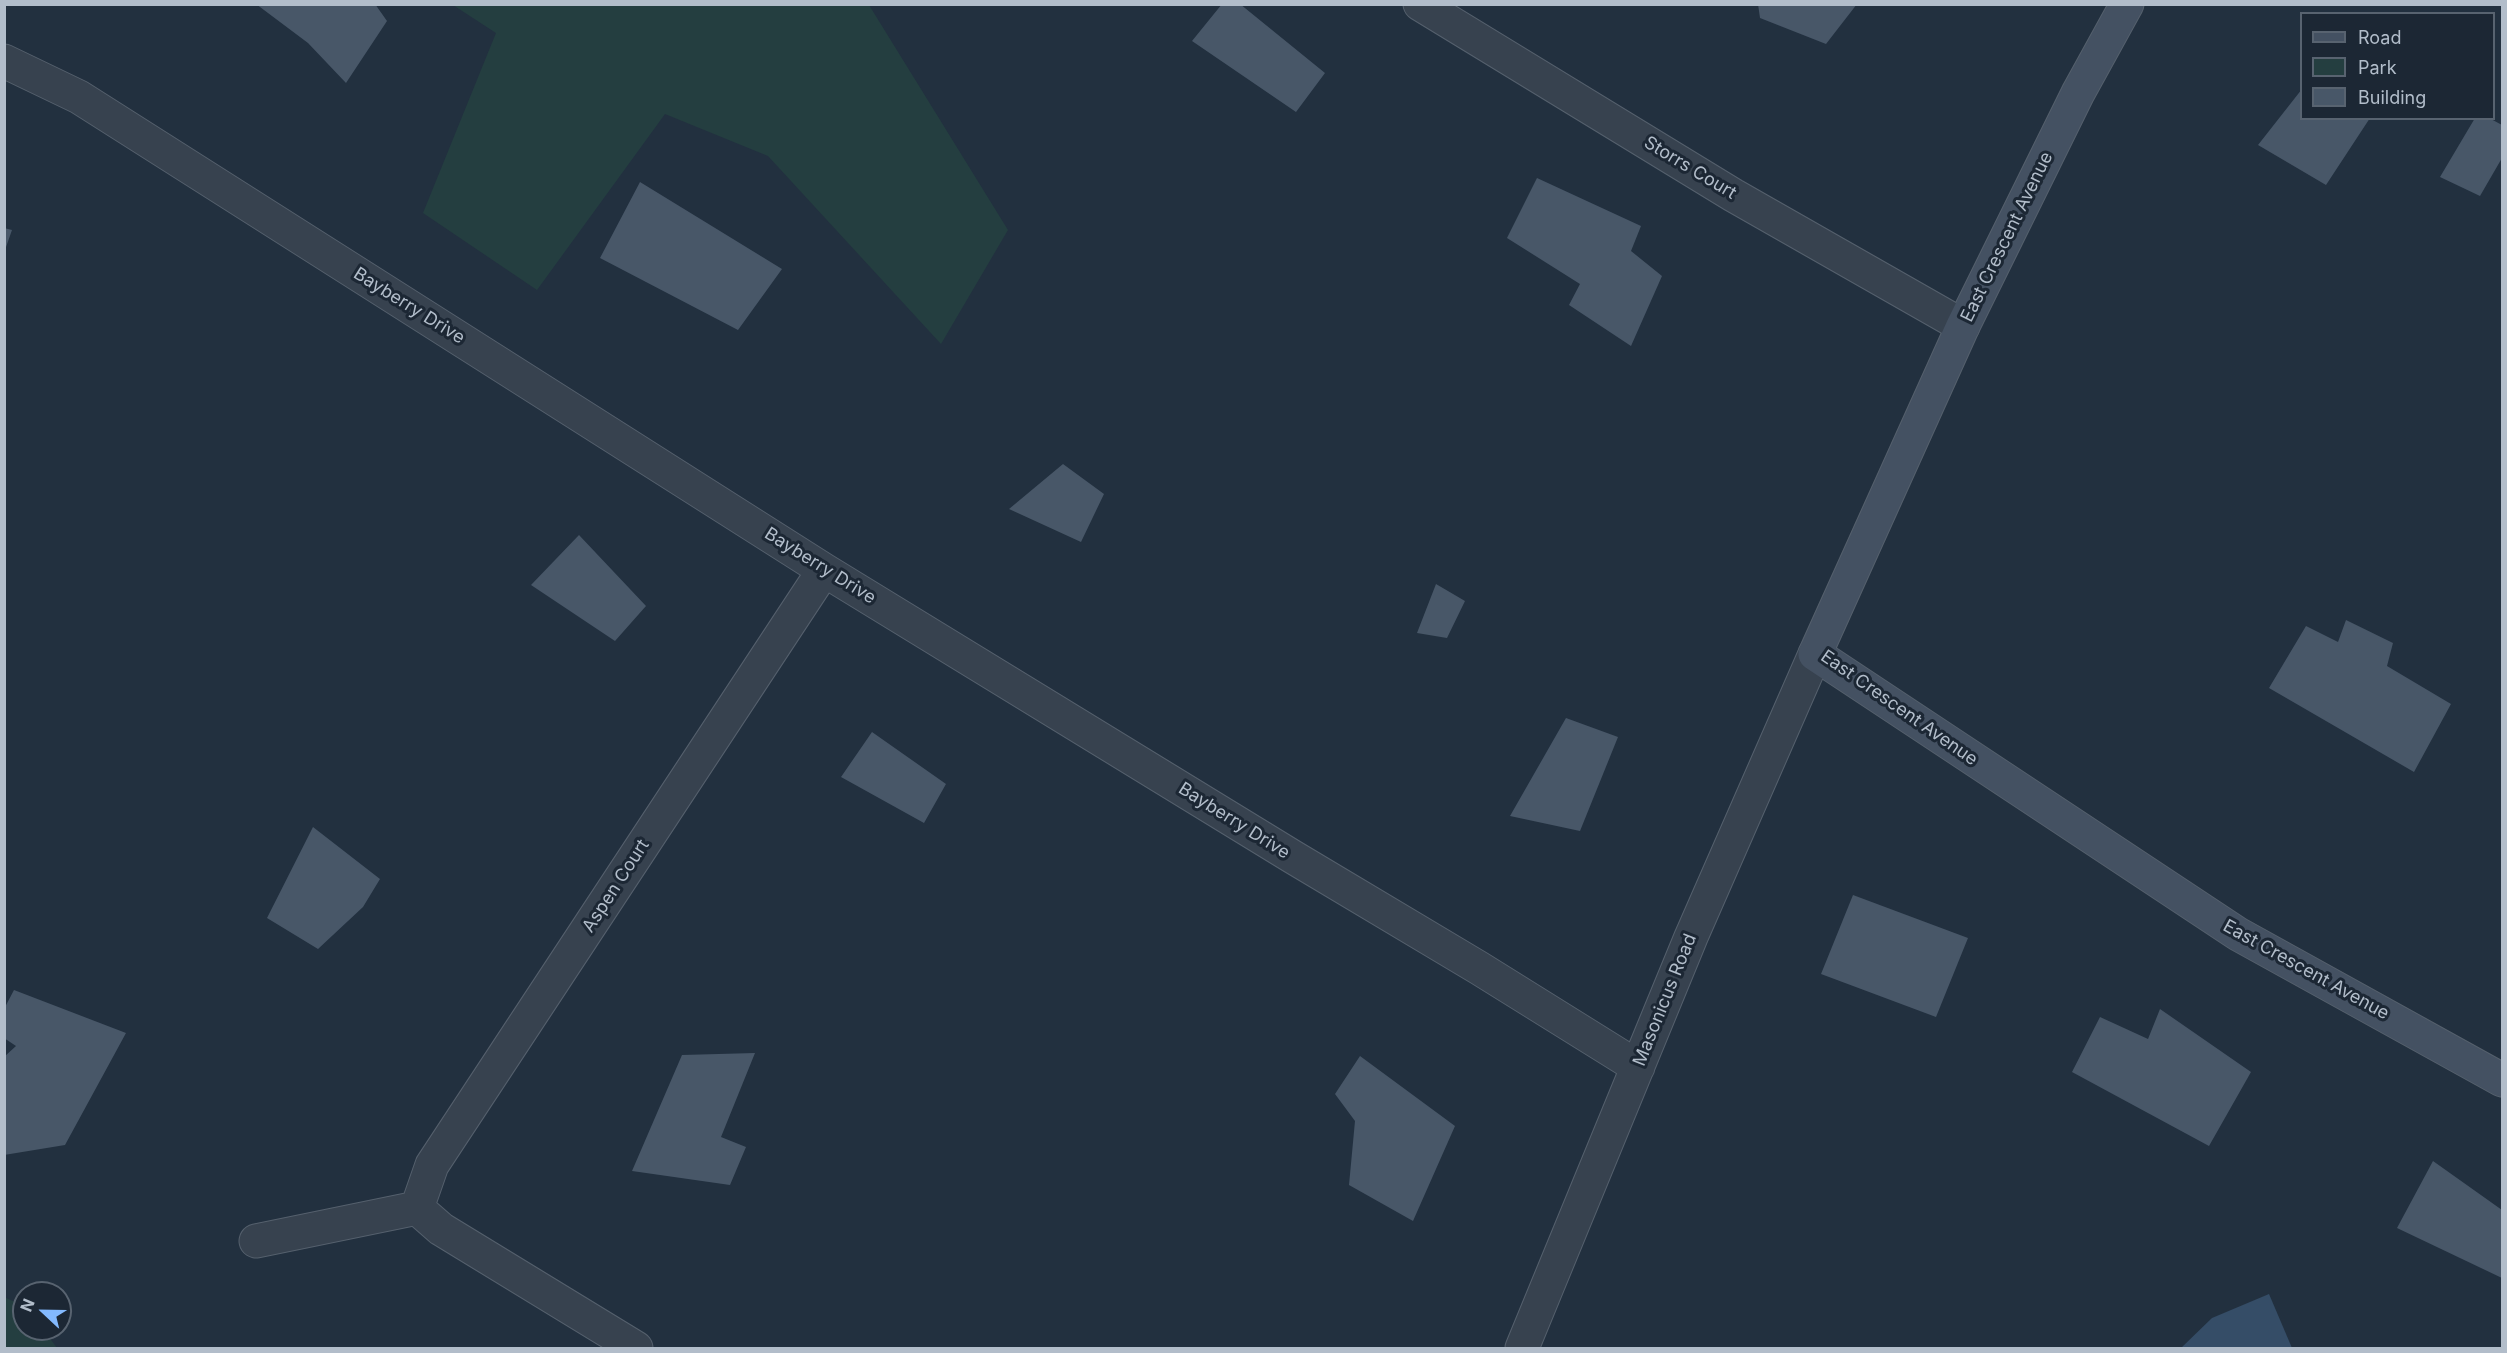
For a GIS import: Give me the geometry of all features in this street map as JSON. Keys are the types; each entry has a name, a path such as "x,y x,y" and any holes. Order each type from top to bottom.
{"street":[{"name":"Storrs Court","path":"1420,4 1734,195 1963,326"},
{"name":"East Crescent Avenue","path":"2127,4 2078,93 1963,326 1815,654 2238,934 2502,1080"},
{"name":"Bayberry Drive","path":"4,61 79,97 824,570 1638,1067"},
{"name":"Aspen Court","path":"417,1208 432,1165 824,570"},
{"name":"Masonicus Road","path":"1522,1348 1691,937 1815,654"},
{"path":"256,1241 417,1208 441,1229 636,1348"}],"green space":[{"path":"453,5 869,5 1008,230 941,344 768,156 665,114 537,290 423,213 496,33"},
{"path":"4,1297 12,1301 12,1341 52,1341 57,1348 5,1348"}],"water":[{"path":"2269,1294 2292,1348 2181,1348 2212,1318"}],"building":[{"path":"256,4 375,4 387,21 346,83 308,43"},
{"path":"1222,4 1240,4 1325,73 1296,112 1192,41"},
{"path":"1758,4 1857,4 1826,44 1760,18"},
{"path":"2300,92 2300,120 2369,120 2326,185 2258,145"},
{"path":"2474,120 2493,120 2502,125 2502,158 2480,196 2440,177"},
{"path":"1537,178 1641,226 1631,251 1662,276 1631,346 1569,305 1580,284 1507,238"},
{"path":"640,182 782,269 738,330 600,258"},
{"path":"4,228 12,230 5,250 4,250"},
{"path":"1063,464 1104,494 1081,542 1009,509"},
{"path":"579,535 646,606 615,641 531,585"},
{"path":"1436,584 1465,601 1447,638 1417,633"},
{"path":"2346,620 2393,643 2387,666 2451,704 2414,772 2269,688 2306,626 2338,642"},
{"path":"1566,718 1618,737 1580,831 1510,816"},
{"path":"872,732 946,784 924,823 841,777"},
{"path":"313,827 380,879 363,907 318,949 267,918"},
{"path":"1853,895 1968,938 1936,1017 1821,974"},
{"path":"14,990 126,1033 65,1145 4,1155 4,1057 16,1046 4,1038 4,1009"},
{"path":"2160,1009 2251,1072 2209,1146 2072,1072 2100,1017 2148,1039"},
{"path":"755,1053 721,1137 746,1147 730,1185 632,1171 682,1055"},
{"path":"1360,1056 1455,1126 1413,1221 1349,1185 1355,1121 1335,1094"},
{"path":"2433,1161 2502,1210 2502,1278 2397,1228"}]}
